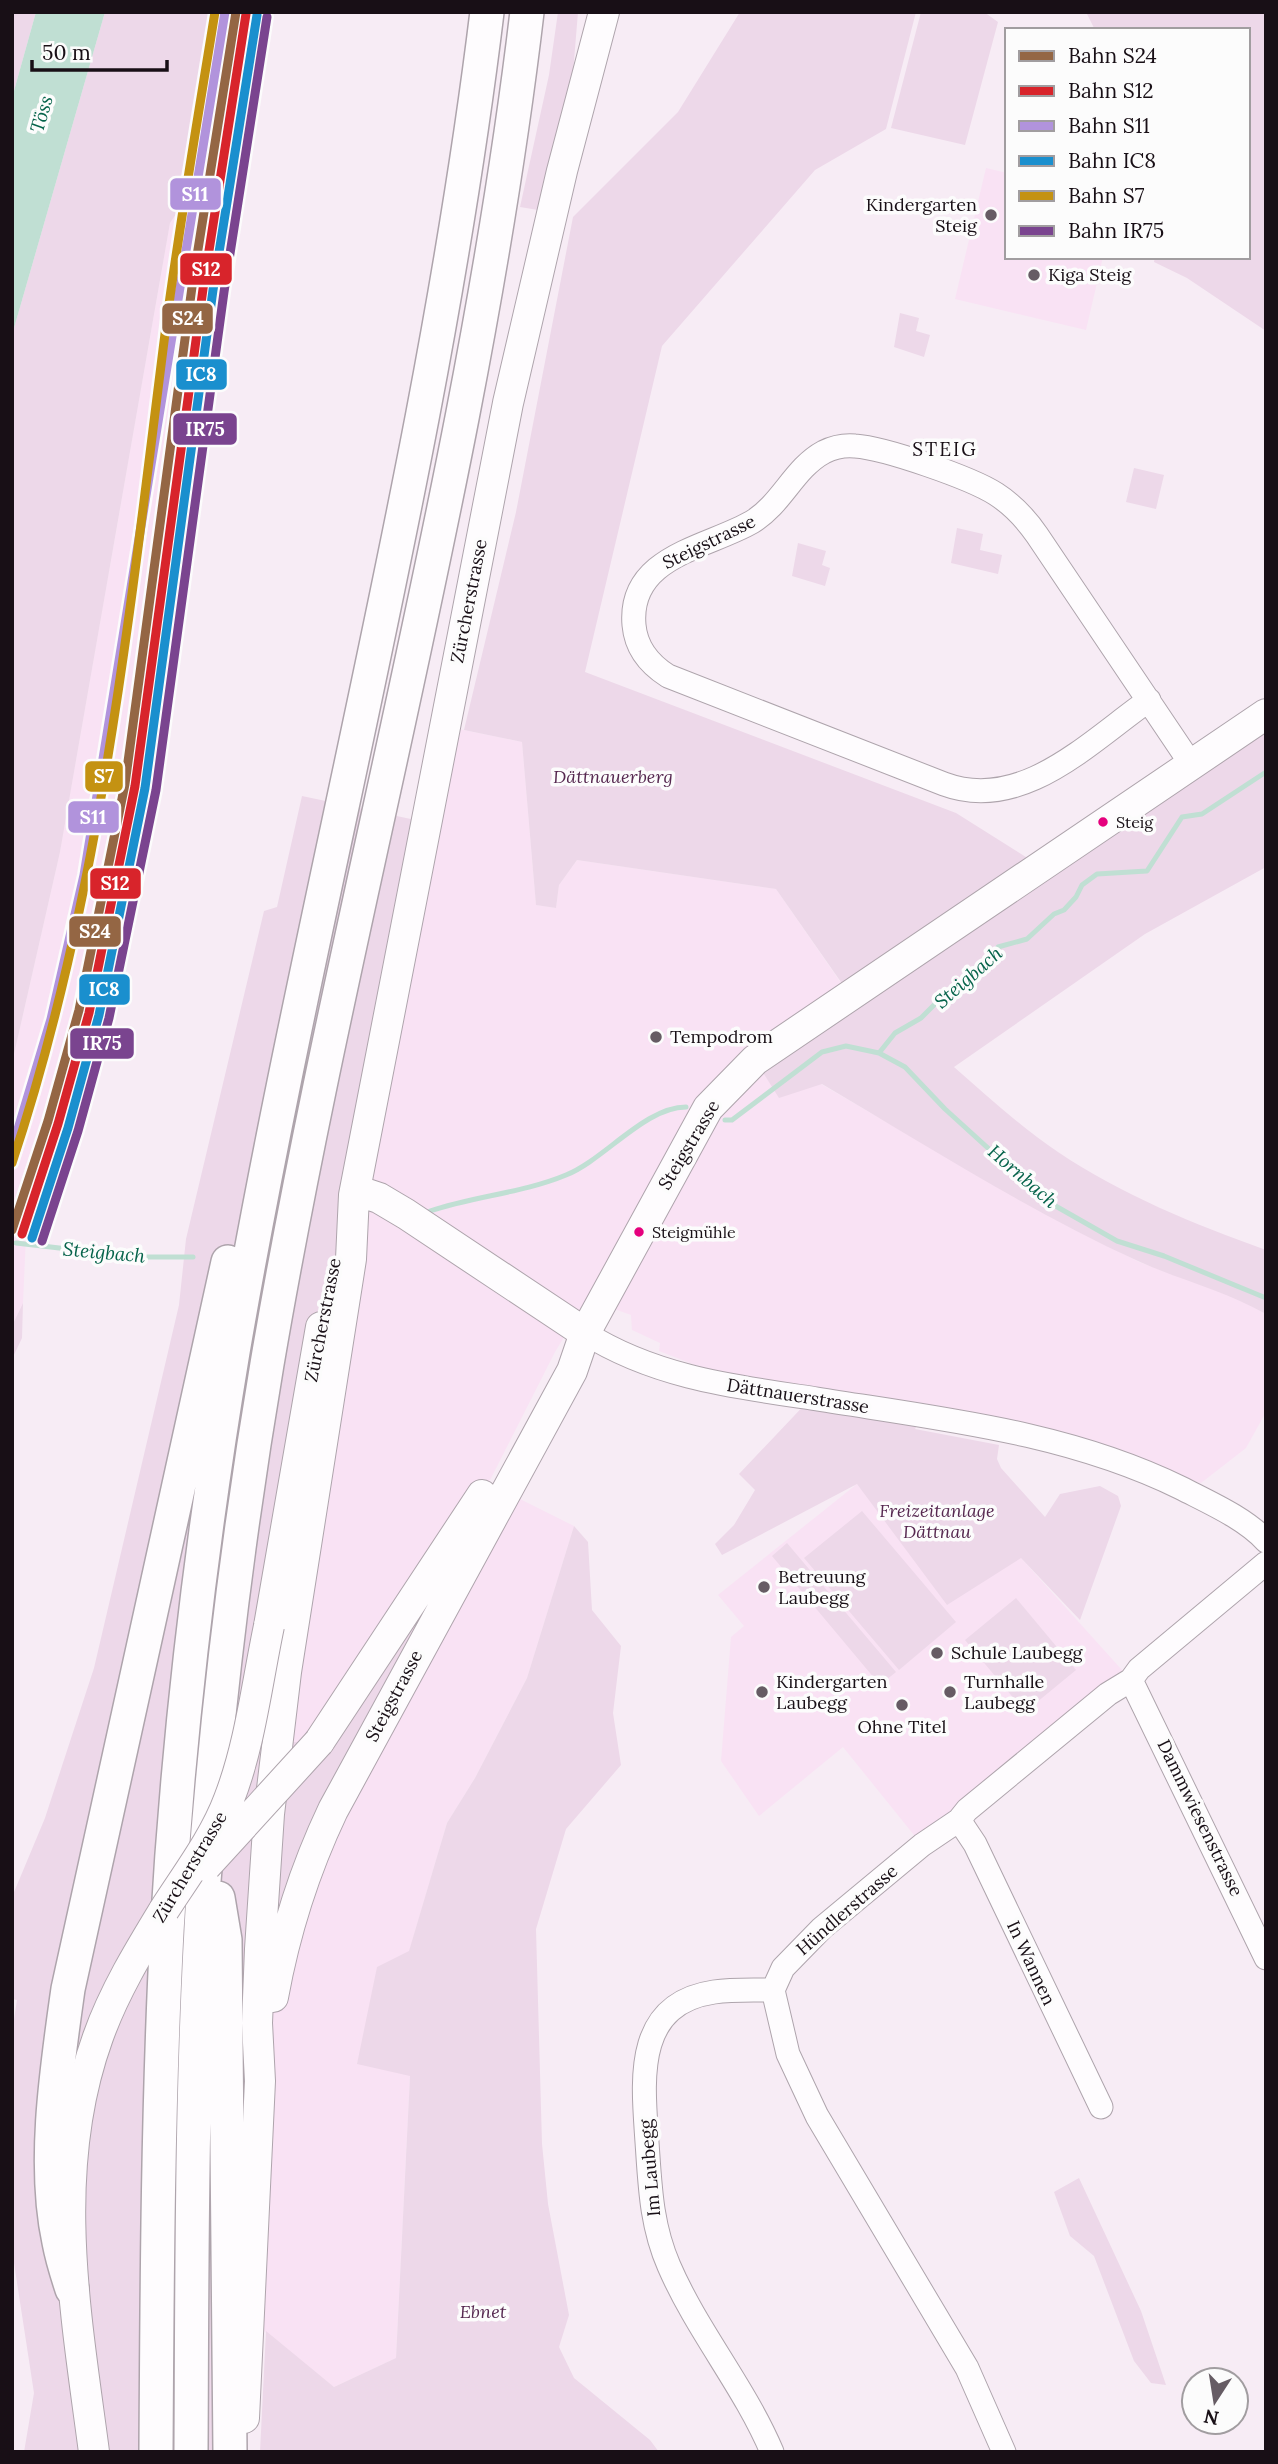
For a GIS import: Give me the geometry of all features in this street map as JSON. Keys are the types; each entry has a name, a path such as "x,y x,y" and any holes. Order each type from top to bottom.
{"highway":[{"path":"156,2452 162,2037 171,1873 186,1701 204,1546 233,1356 299,1003 426,394 463,180 487,12"},
{"path":"191,2452 195,2108 208,1835 232,1597 267,1362 314,1113 471,366 512,125 527,12"},
{"path":"72,2289 58,2241 53,2176 57,2077 68,1989 248,1163 299,1003"},
{"path":"208,1835 225,1940 230,2452"}],"main road":[{"name":"Zürcherstrasse","path":"94,2452 72,2289 72,2177 83,2096 97,2039 132,1962 214,1832 234,1786 269,1626 333,1259 355,1193 514,379 558,184 604,12"},
{"name":"Steigstrasse","path":"260,2081 277,1973 309,1862 401,1681 572,1371 585,1333 693,1132 730,1082 755,1060 1266,714"},
{"name":"Zürcherstrasse","path":"243,2452 260,2081 257,2023 260,1949 277,1742 351,1259 355,1193"},
{"name":"Dättnauerstrasse","path":"355,1193 379,1198 406,1214 585,1333"},
{"name":"Steigstrasse","path":"164,1910 319,1742 496,1473 558,1363 585,1333"}],"street":[{"name":"Steigstrasse","path":"1149,701 1034,779 1007,789 971,791 950,786 668,676 652,664 641,649 634,624 635,607 643,583 659,564 761,516 782,497 805,466 819,455 841,446 862,447 972,482 1017,510 1037,535 1149,701 1191,764"},
{"name":"Dättnauerstrasse","path":"585,1333 637,1359 698,1380 996,1428 1066,1444 1165,1480 1230,1515 1266,1541"},
{"name":"Hündlerstrasse","path":"773,1990 783,1968 822,1928 922,1845 959,1820 967,1810 1108,1694 1132,1680 1139,1669 1266,1563"},
{"name":"Dammwiesenstrasse","path":"1132,1680 1266,1958"},
{"name":"In Wannen","path":"959,1820 975,1844 1101,2107"},
{"name":"Im Laubegg","path":"772,2452 748,2402 678,2285 662,2248 650,2199 643,2067 649,2044 657,2028 680,2005 714,1992 773,1990"},
{"path":"773,1990 788,2054 817,2116 967,2368 1004,2452"}],"shaded area":[{"path":"213,12 255,12 206,312 158,705 79,1070 26,1235 23,1303 12,1326 12,1063 60,852 170,223 183,204"},
{"name":"Kindergarten Steig","path":"986,168 1005,173 1005,259 1103,259 1086,330 955,299"},
{"path":"444,726 522,742 536,905 556,908 559,885 577,860 776,889 850,996 821,1084 1029,1205 1139,1262 1240,1299 1266,1314 1266,1412 1246,1448 1201,1483 1066,1444 716,1373 659,1351 660,1343 632,1330 631,1315 587,1299 555,1352 483,1494 319,1742 277,1742"},
{"name":"Schule Laubegg","path":"857,1484 874,1505 1021,1558 1131,1680 922,1845 843,1747 759,1816 721,1761 731,1637 744,1626 718,1595"},
{"path":"504,1491 574,1526 527,1678 475,1778 447,1823 409,1952 357,2063 410,2075 396,2358 334,2387 249,2319 260,2081 285,1936"}],"green space":[{"path":"12,12 36,12 12,98"},
{"path":"105,12 213,12 183,204 170,223 60,852 12,1063 12,335"},
{"path":"558,12 578,12 573,73 538,210 520,207 549,75"},
{"name":"Dättnauerberg","path":"740,12 916,12 886,129 815,170 662,346 585,672 956,813 1040,866 1266,714 1266,867 1145,934 954,1067 1031,1132 1107,1182 1212,1230 1266,1250 1266,1314 1097,1242 978,1177 822,1084 779,1098 755,1060 850,995 776,889 577,860 559,885 556,908 536,905 522,742 464,730 516,512 573,217 678,112"},
{"path":"921,12 984,12 998,22 965,145 891,128"},
{"path":"1086,12 1266,12 1266,331 1187,278 1154,262 1155,259 1250,259 1250,28 1094,28"},
{"path":"900,313 919,318 916,331 930,335 924,357 894,347"},
{"path":"1134,468 1164,475 1156,509 1126,502"},
{"path":"957,528 983,534 980,550 1002,555 998,574 951,563"},
{"path":"798,543 826,551 822,565 830,568 825,586 792,576"},
{"path":"302,796 425,822 277,1742 319,1742 483,1494 333,1810 272,2000 243,2452 24,2452 34,2393 12,2250 12,2032 17,2000 12,1999 12,1897 45,1818 94,1668 179,1305 186,1239 264,911 277,907"},
{"path":"23,1303 22,1338 12,1359 12,1326"},
{"name":"Freizeitanlage Dättnau","path":"811,1398 922,1416 915,1429 999,1445 997,1459 1001,1468 1045,1517 1060,1494 1100,1486 1118,1496 1121,1506 1080,1620 1021,1558 947,1605 857,1484 722,1555 715,1544 734,1525 755,1490 739,1474"},
{"path":"862,1511 956,1622 899,1670 804,1558"},
{"name":"Ebnet","path":"574,1526 588,1542 592,1610 621,1646 613,1713 621,1765 566,1829 536,1929 542,2144 548,2204 569,2315 559,2347 574,2378 650,2440 659,2452 260,2452 266,2331 334,2387 396,2358 410,2076 357,2064 377,1967 409,1951 447,1823 475,1778 527,1678"},
{"path":"787,1543 896,1672 880,1685 772,1556"},
{"path":"1016,1598 1076,1670 1025,1712 965,1640"},
{"path":"1079,2178 1141,2311 1166,2385 1151,2383 1134,2361 1094,2256 1070,2236 1054,2192"}],"water":[{"name":"Töss","path":"36,12 105,12 12,335 12,98"}],"waterway":[{"name":"Steigbach","path":"879,1053 895,1033 921,1018 950,989 985,967 998,947 1027,939 1054,914 1064,910 1076,897 1082,885 1097,874 1147,871 1182,817 1202,814 1266,772"},
{"name":"Hornbach","path":"725,1120 732,1120 822,1052 846,1046 879,1053 905,1067 945,1109 1045,1200 1117,1241 1164,1256 1266,1298"},
{"name":"Steigbach","path":"430,1211 533,1186 566,1175 655,1116 671,1109 686,1107"},
{"name":"Steigbach","path":"16,1243 137,1257 193,1257"}],"rail line":[{"name":"S7","path":"12,1163 43,1061 91,854 125,643 171,287 215,12"},
{"name":"S11","path":"12,1149 51,1019 84,875 225,12"},
{"name":"S24","path":"12,1230 48,1121 79,1010 125,784 192,287 236,12"},
{"name":"S12","path":"22,1234 58,1124 89,1013 135,786 203,289 246,14"},
{"name":"IC8","path":"32,1238 68,1128 99,1015 145,788 213,290 257,15"},
{"name":"IR75","path":"42,1241 78,1131 109,1018 156,790 224,292 267,17"}],"place":[{"name":"Kindergarten Steig","path":"991,215"},
{"name":"Kiga Steig","path":"1034,275"},
{"name":"Steig","path":"1103,822"},
{"name":"Tempodrom","path":"656,1037"},
{"name":"Steigmühle","path":"639,1232"},
{"name":"Betreuung Laubegg","path":"764,1587"},
{"name":"Schule Laubegg","path":"937,1653"},
{"name":"Kindergarten Laubegg","path":"762,1692"},
{"name":"Turnhalle Laubegg","path":"950,1692"},
{"name":"Ohne Titel","path":"902,1705"}],"district":[{"name":"STEIG","path":"945,449"}]}
